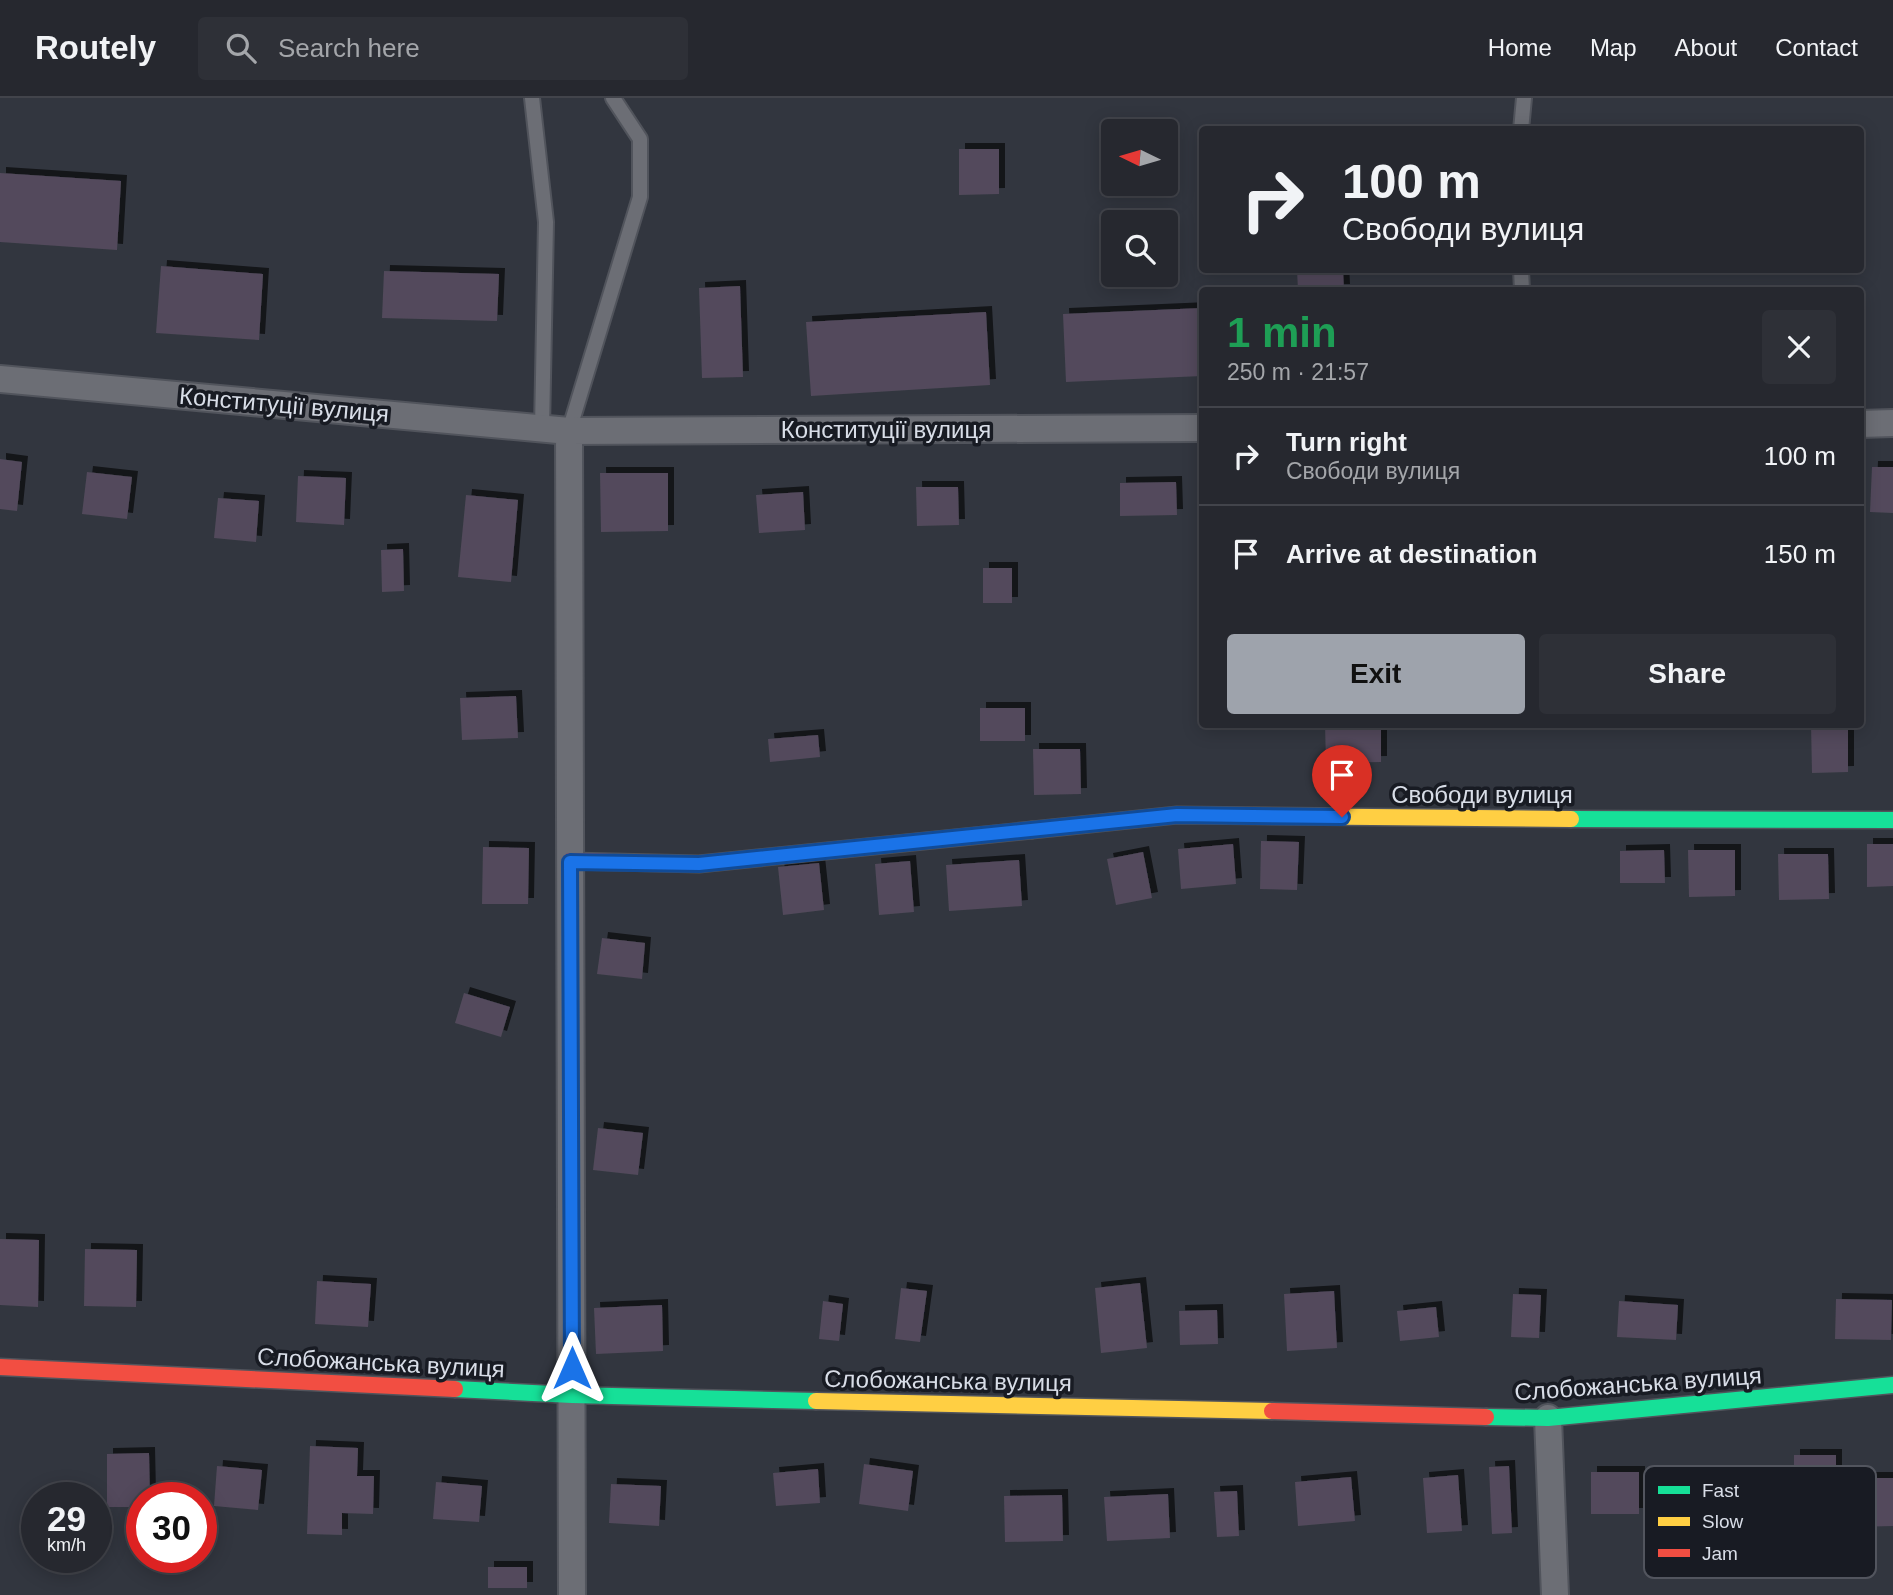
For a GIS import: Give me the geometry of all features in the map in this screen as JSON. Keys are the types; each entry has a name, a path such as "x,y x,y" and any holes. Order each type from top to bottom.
{"street":[{"name":"Конституції вулиця","path":"0,379 569,431 1199,428"},
{"path":"1864,424 1893,423"},
{"path":"569,431 572,1595"},
{"name":"Свободи вулиця","path":"570,862 699,864 1177,815 1893,820"},
{"name":"Слобожанська вулиця","path":"0,1367 572,1395 1548,1418 1893,1385"},
{"path":"1548,1418 1555,1595"}],"lane":[{"path":"532,98 545,222 542,429"},
{"path":"569,431 640,197 640,139 613,98"},
{"path":"1521,126 1524,98"}],"building":[{"path":"959,149 999,149 999,194 959,195"},
{"path":"0,173 121,181 117,250 0,242"},
{"path":"161,266 263,274 259,340 156,333"},
{"path":"384,271 499,274 497,321 382,318"},
{"path":"1297,273 1343,273 1344,287 1298,287"},
{"path":"740,286 743,377 702,378 699,288"},
{"path":"1199,308 1199,376 1066,382 1063,314"},
{"path":"986,312 990,385 811,396 806,322"},
{"path":"0,459 22,462 17,511 0,509"},
{"path":"1872,467 1893,467 1893,513 1870,512"},
{"path":"87,472 132,477 127,519 82,514"},
{"path":"600,473 668,473 668,531 601,532"},
{"path":"298,476 346,478 344,525 296,522"},
{"path":"1176,482 1177,515 1120,516 1120,483"},
{"path":"916,487 958,487 959,525 917,526"},
{"path":"803,492 805,530 759,533 756,495"},
{"path":"466,495 518,500 511,582 458,577"},
{"path":"218,498 259,501 256,542 214,538"},
{"path":"403,549 404,591 382,592 381,550"},
{"path":"983,568 1012,568 1012,603 983,603"},
{"path":"516,696 518,738 462,740 460,698"},
{"path":"980,708 1025,708 1025,741 980,741"},
{"path":"1325,728 1381,728 1381,762 1326,763"},
{"path":"1811,728 1848,728 1848,772 1812,773"},
{"path":"818,735 820,757 770,762 768,739"},
{"path":"1033,749 1080,749 1081,794 1034,795"},
{"path":"1261,841 1299,842 1297,890 1260,889"},
{"path":"1233,844 1236,884 1181,889 1178,849"},
{"path":"1867,844 1893,844 1893,886 1867,887"},
{"path":"483,847 529,848 528,904 482,904"},
{"path":"1664,850 1665,883 1620,883 1620,851"},
{"path":"1688,850 1735,850 1735,896 1689,897"},
{"path":"1143,852 1152,898 1116,905 1107,859"},
{"path":"1778,854 1828,854 1829,899 1779,900"},
{"path":"1019,860 1022,906 949,911 946,865"},
{"path":"910,861 914,912 879,915 875,864"},
{"path":"819,863 824,910 783,915 778,867"},
{"path":"602,938 645,943 642,979 597,974"},
{"path":"464,993 510,1007 501,1037 455,1023"},
{"path":"598,1128 643,1133 638,1175 593,1170"},
{"path":"0,1239 39,1240 38,1307 0,1305"},
{"path":"85,1249 137,1250 136,1307 84,1306"},
{"path":"317,1281 371,1284 368,1327 315,1324"},
{"path":"1140,1283 1147,1348 1101,1353 1095,1288"},
{"path":"901,1288 927,1291 920,1342 895,1339"},
{"path":"1334,1291 1337,1348 1287,1351 1284,1294"},
{"path":"1513,1294 1541,1295 1539,1338 1511,1337"},
{"path":"1836,1299 1892,1300 1891,1340 1835,1339"},
{"path":"823,1301 843,1304 839,1341 819,1339"},
{"path":"1619,1301 1678,1305 1676,1340 1617,1337"},
{"path":"662,1305 663,1351 596,1354 594,1308"},
{"path":"1436,1307 1439,1337 1400,1341 1397,1311"},
{"path":"1217,1310 1218,1344 1180,1345 1179,1311"},
{"path":"310,1446 358,1448 357,1476 374,1476 373,1514 342,1513 342,1535 307,1534"},
{"path":"149,1453 150,1482 126,1482 126,1507 112,1507 112,1482 107,1482 107,1454"},
{"path":"1794,1455 1836,1455 1836,1466 1794,1466"},
{"path":"864,1464 913,1471 908,1511 859,1504"},
{"path":"217,1466 262,1470 258,1510 217,1506"},
{"path":"1509,1466 1512,1533 1492,1534 1489,1467"},
{"path":"818,1469 820,1503 776,1506 773,1473"},
{"path":"1591,1472 1639,1472 1639,1514 1591,1514"},
{"path":"1458,1475 1462,1531 1427,1533 1423,1478"},
{"path":"1351,1477 1355,1521 1298,1526 1295,1482"},
{"path":"1876,1478 1893,1478 1893,1526 1876,1526"},
{"path":"436,1482 482,1486 479,1522 433,1519"},
{"path":"611,1484 661,1486 659,1526 609,1523"},
{"path":"1237,1491 1239,1536 1217,1537 1214,1492"},
{"path":"1168,1494 1170,1538 1107,1541 1104,1497"},
{"path":"1062,1495 1063,1541 1005,1542 1004,1496"},
{"path":"488,1567 527,1567 527,1588 488,1588"}],"traffic: fast":[{"path":"1571,819 1893,820"},
{"path":"1486,1417 1548,1418 1893,1385"},
{"path":"455,1389 572,1395 816,1401"}],"traffic: slow":[{"path":"1032,830 1177,815 1571,819"},
{"path":"816,1401 1272,1411"}],"traffic: jam":[{"path":"570,861 699,864 1032,830"},
{"path":"0,1367 455,1389"},
{"path":"1272,1411 1486,1417"}],"route":[{"path":"572,1368 570,862 699,864 1177,815 1342,817"}]}
